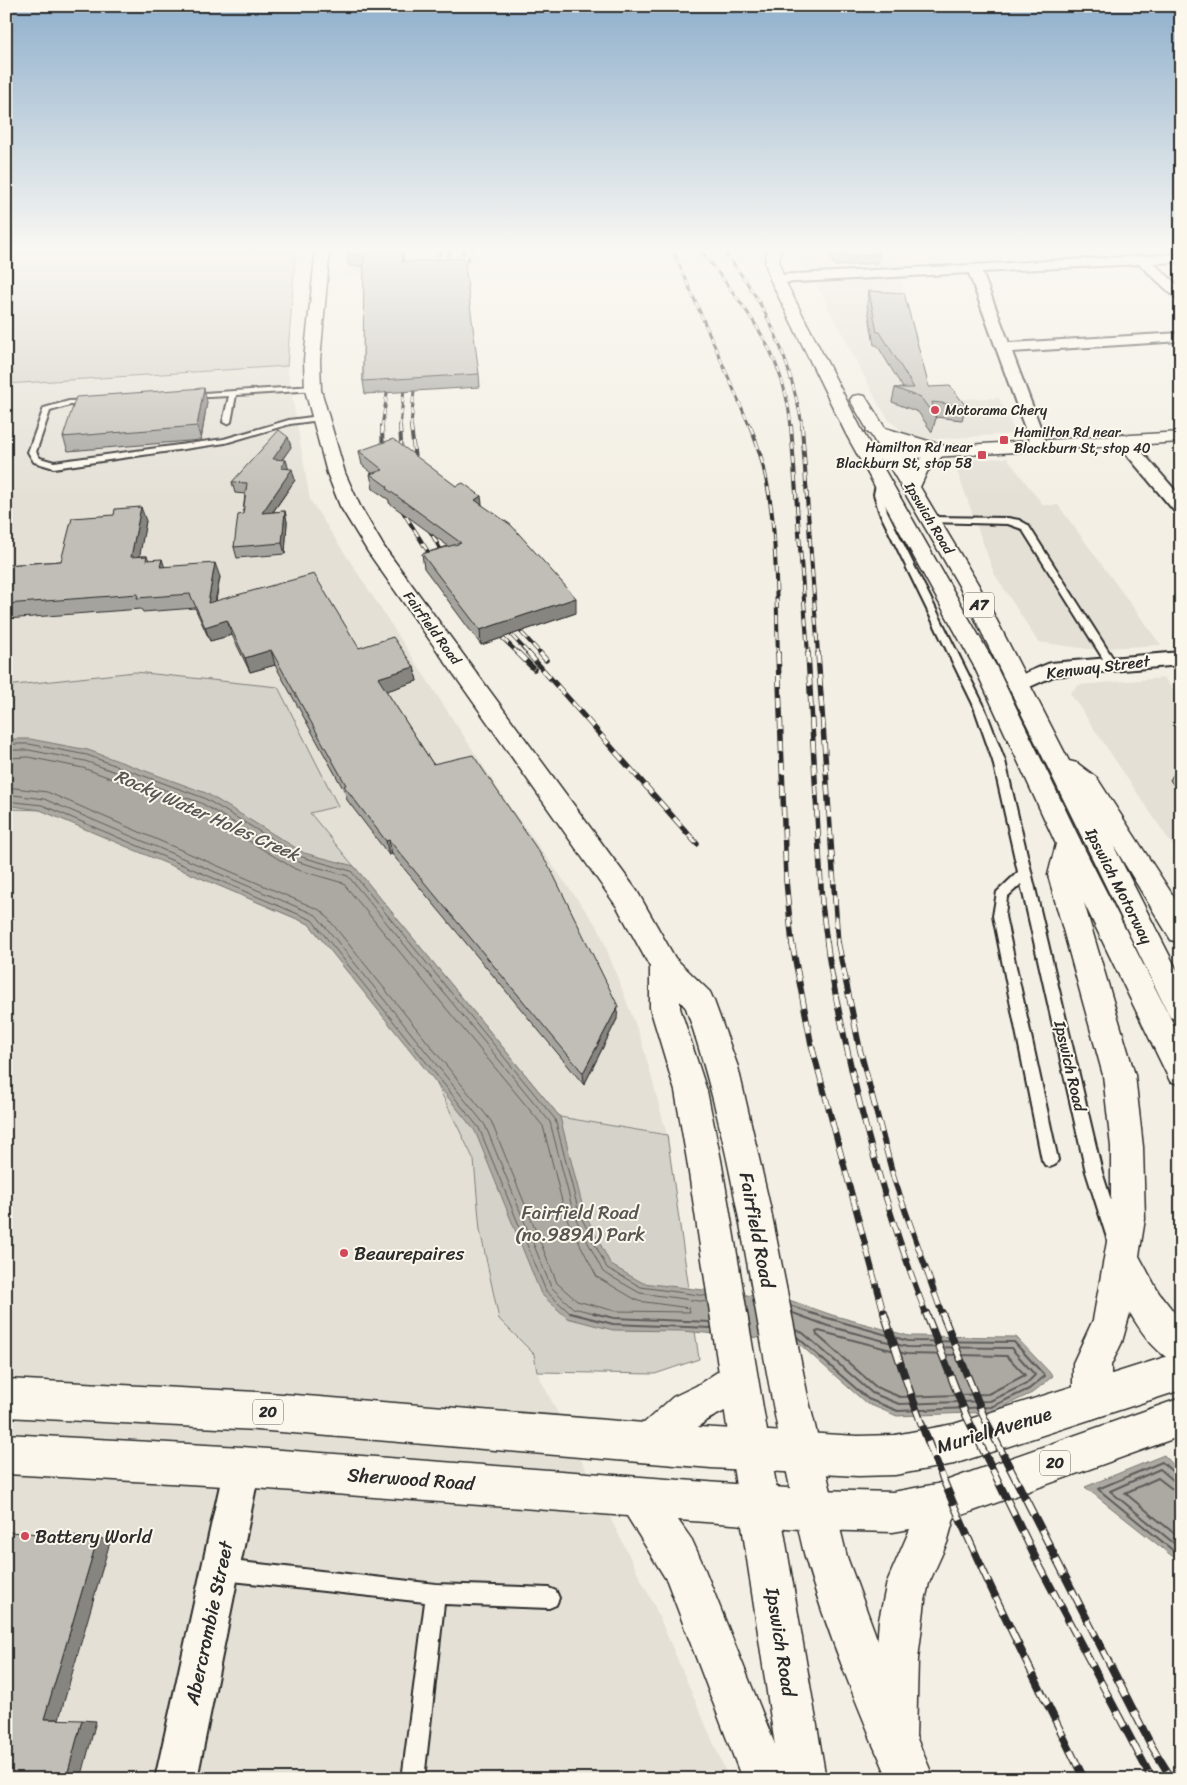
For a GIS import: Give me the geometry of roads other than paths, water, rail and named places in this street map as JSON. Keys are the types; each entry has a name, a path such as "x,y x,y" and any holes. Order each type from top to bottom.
{"main road":[{"name":"Fairfield Road","path":"315,331 312,360 313,388 336,473 350,506 371,541 627,899 666,966 699,1001 722,1067 814,1510"},
{"name":"Ipswich Road","path":"804,331 867,456 985,666 1069,844"},
{"name":"Ipswich Road","path":"851,387 875,431 968,584 1058,763"},
{"path":"875,431 939,450"},
{"path":"867,456 939,450 1181,437"},
{"path":"910,487 919,470 939,450"},
{"path":"1058,763 1088,784 1181,932"},
{"name":"Ipswich Motorway","path":"1058,763 1181,1008"},
{"path":"1069,844 1062,875 1119,1075 1124,1110 1128,1219 1111,1320 1103,1342 1092,1362 1092,1400"},
{"name":"Ipswich Motorway","path":"1069,844 1181,1071"},
{"path":"666,966 664,1008 681,1058 694,1108 760,1505"},
{"path":"1122,1258 1151,1315 1163,1331 1181,1347"},
{"path":"651,1443 687,1411 710,1400 737,1371"},
{"name":"Muriel Avenue","path":"802,1453 858,1456 917,1452 954,1444 1181,1371"},
{"name":"20","path":"6,1398 257,1411 651,1443 802,1453"},
{"name":"20","path":"814,1510 893,1512 937,1504 1181,1416"},
{"name":"Sherwood Road","path":"6,1454 242,1467 814,1510"},
{"path":"639,1498 677,1555 686,1574 761,1768 772,1779"},
{"path":"892,1758 895,1679 903,1609 908,1582 916,1562 925,1548 937,1504"},
{"name":"Ipswich Road","path":"760,1505 803,1779"},
{"path":"814,1510 839,1598 892,1758 911,1779"}],"street":[{"path":"998,331 1039,444"},
{"path":"1004,348 1181,337"},
{"path":"1123,440 1181,508"},
{"name":"Kenway Street","path":"1018,684 1050,670 1181,658"},
{"name":"Abercrombie Street","path":"176,1779 242,1467"}],"lane":[{"path":"175,396 313,388"},
{"path":"226,422 233,393"},
{"path":"98,401 69,403 47,410 32,452 37,460 54,465 184,448 225,441 289,422 320,418"},
{"name":"Ipswich Road","path":"881,481 878,494 883,511 949,642 991,735 1004,780 1094,1172 1122,1258"},
{"path":"930,520 1008,521 1024,527 1111,664"},
{"path":"1025,873 1001,896 999,916 1050,1160"},
{"path":"220,1570 436,1594 549,1598"},
{"path":"413,1779 436,1594"}],"water":[{"name":"Rocky Water Holes Creek","path":"6,739 30,739 88,750 206,793 304,853 354,866 560,1117 584,1212 611,1265 643,1283 789,1300 832,1315 909,1336 1016,1337 1053,1376 1032,1393 992,1412 897,1416 866,1403 796,1341 682,1331 613,1330 567,1318 541,1294 475,1131 309,924 40,810 6,805"},
{"path":"1164,1455 1181,1473 1181,1563 1085,1487"}],"railway":[{"path":"708,331 750,427"},
{"path":"759,331 771,352 780,375 787,400 791,427"},
{"path":"774,331 787,366 802,427"},
{"path":"411,426 415,378"},
{"path":"400,427 405,379"},
{"path":"382,427 389,380"},
{"path":"411,426 416,468"},
{"path":"750,426 760,453 771,509 776,567 778,654"},
{"path":"791,426 808,654"},
{"path":"802,426 818,654"},
{"path":"382,427 383,457"},
{"path":"400,427 402,459"},
{"path":"397,502 435,563"},
{"path":"425,522 447,561"},
{"path":"511,621 541,654"},
{"path":"501,624 529,654"},
{"path":"491,627 519,654"},
{"path":"528,653 697,844"},
{"path":"540,653 546,660"},
{"path":"778,653 786,880 792,944"},
{"path":"808,653 822,904 827,944"},
{"path":"818,653 838,944"},
{"path":"519,654 534,669"},
{"path":"792,943 811,1043 884,1314"},
{"path":"827,943 842,1028 870,1144 902,1247 926,1314"},
{"path":"838,943 860,1050 894,1179 942,1314"},
{"path":"884,1313 914,1403 948,1491 997,1600 1084,1779"},
{"path":"926,1313 966,1415 1036,1559 1152,1779"},
{"path":"942,1313 984,1417 1151,1745 1172,1779"}],"place":[{"name":"Motorama Chery","path":"935,410"},
{"name":"Hamilton Rd near Blackburn St, stop 40","path":"1004,440"},
{"name":"Hamilton Rd near Blackburn St, stop 58","path":"982,455"},
{"name":"Beaurepaires","path":"344,1253"},
{"name":"Battery World","path":"25,1536"}],"park label":[{"name":"Fairfield Road (no.989A) Park","path":"580,1223"}]}
